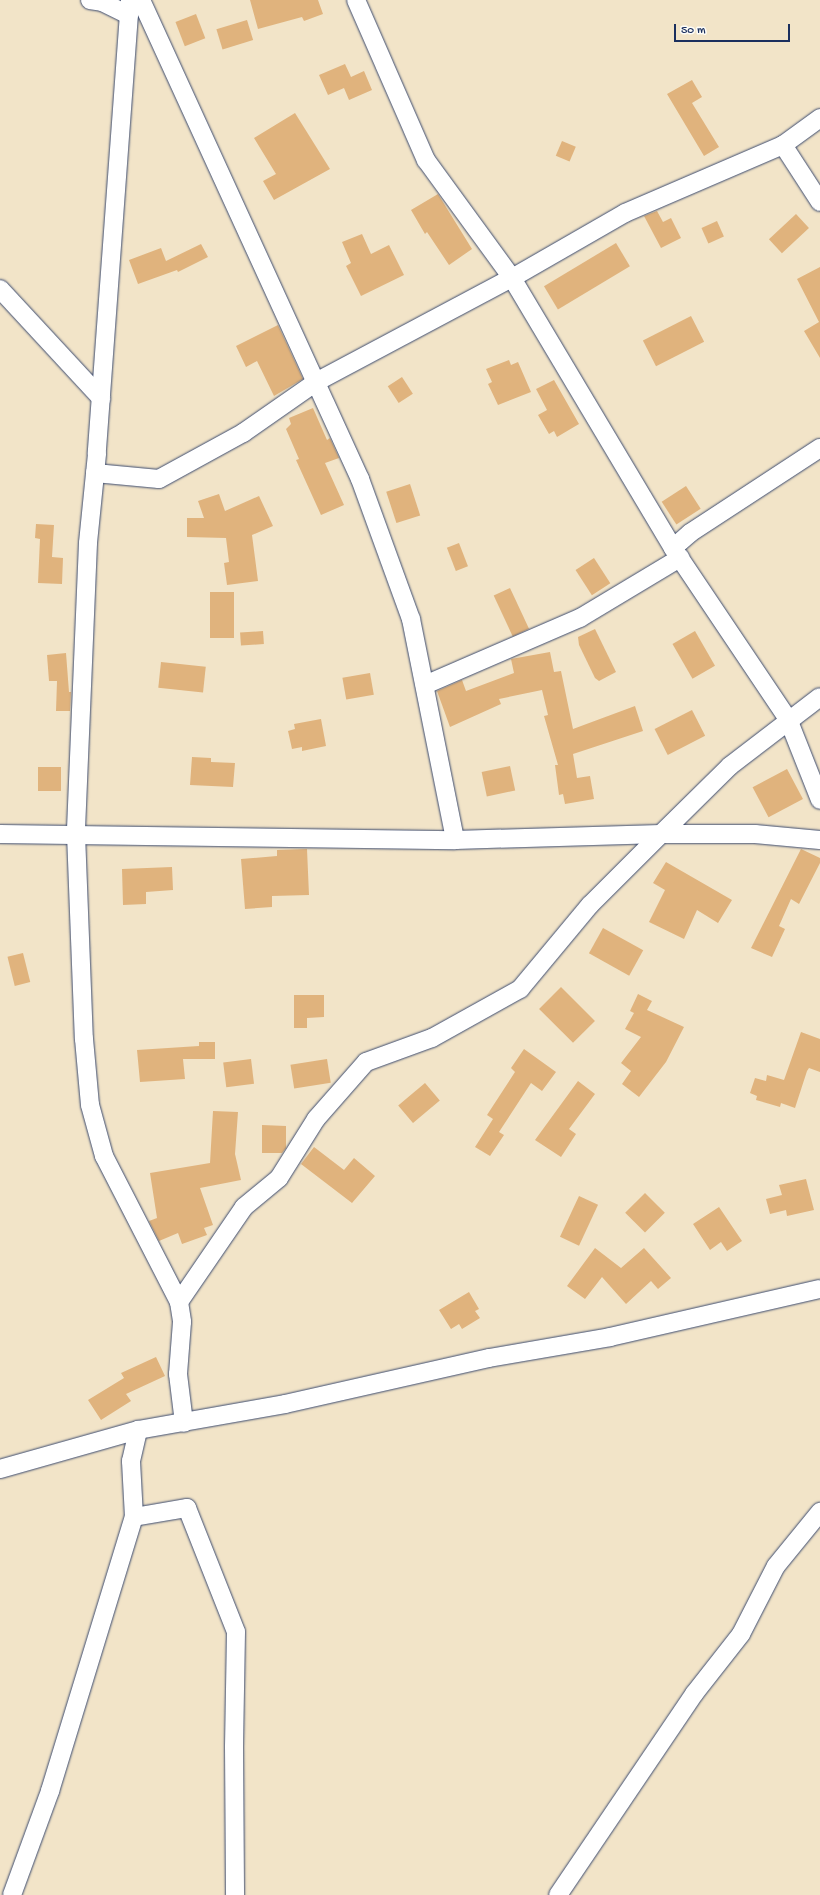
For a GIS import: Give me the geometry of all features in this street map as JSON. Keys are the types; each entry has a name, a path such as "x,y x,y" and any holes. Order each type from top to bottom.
{"street":[{"path":"90,0 129,8 101,398 88,543 81,656 76,834 84,1039 90,1105 104,1156 179,1302 182,1322 178,1374 184,1423"},
{"path":"141,0 360,479 411,619 455,840"},
{"path":"356,0 426,160 512,278 677,553 788,719 820,800"},
{"path":"95,473 158,479 243,433 316,382 512,278 625,213 783,145 820,118"},
{"path":"783,145 820,202"},
{"path":"0,289 101,398"},
{"path":"425,686 580,618 677,553 690,533 820,448"},
{"path":"179,1302 244,1207 279,1178 316,1119 366,1062 432,1038 520,989 590,905 660,834 730,766 788,719 820,697"},
{"path":"0,834 455,840 660,834 755,834 820,840"},
{"path":"0,1469 138,1430 285,1404 489,1358 610,1336 820,1289"},
{"path":"12,1895 50,1791 134,1517 131,1461 138,1430"},
{"path":"134,1517 187,1508 236,1632 234,1747 236,1895"},
{"path":"558,1895 694,1694 741,1634 776,1566 820,1512"}],"building":[{"path":"250,0 318,0 323,14 304,21 302,17 258,29"},
{"path":"196,14 205,38 185,46 175,22"},
{"path":"247,20 253,40 223,49 216,29"},
{"path":"345,64 351,77 364,71 372,90 349,100 344,88 328,95 319,75"},
{"path":"692,80 702,97 692,103 719,147 704,156 667,94"},
{"path":"295,113 330,169 274,200 263,181 276,174 254,138"},
{"path":"562,141 576,147 570,162 556,156"},
{"path":"438,194 472,249 449,265 427,232 425,234 411,210"},
{"path":"657,211 663,222 671,218 681,238 661,248 644,216"},
{"path":"796,214 809,228 782,253 769,239"},
{"path":"717,221 724,237 708,243 701,228"},
{"path":"362,234 371,254 389,245 404,275 361,296 346,266 351,263 342,242"},
{"path":"616,243 630,266 558,309 544,286"},
{"path":"201,244 208,257 178,272 177,270 138,284 129,260 161,248 166,261"},
{"path":"820,267 820,358 804,331 819,322 797,279"},
{"path":"691,316 704,342 656,366 643,341"},
{"path":"278,325 303,379 274,396 257,361 246,367 236,346"},
{"path":"509,360 511,365 518,362 531,392 498,405 488,384 492,382 486,369"},
{"path":"402,377 413,394 399,403 388,386"},
{"path":"554,380 579,424 557,437 554,431 549,434 538,415 547,410 536,389"},
{"path":"313,408 327,440 330,438 339,458 325,463 344,505 321,515 296,460 299,459 286,429 291,424 289,418"},
{"path":"410,484 420,515 396,523 386,492"},
{"path":"686,486 701,509 676,524 662,502"},
{"path":"219,494 225,511 259,496 273,526 252,535 258,581 227,585 224,563 229,562 226,538 187,537 187,518 204,518 198,501"},
{"path":"36,524 54,525 52,557 63,558 62,584 38,583 40,539 35,538"},
{"path":"459,543 468,566 456,571 447,548"},
{"path":"594,558 610,583 592,595 576,570"},
{"path":"510,588 529,629 513,636 494,596"},
{"path":"210,592 234,592 234,638 210,638"},
{"path":"595,629 616,672 599,681 595,678 579,645 578,637"},
{"path":"263,631 264,644 241,646 240,633"},
{"path":"695,631 715,666 692,679 672,644"},
{"path":"550,652 554,672 561,671 573,729 635,706 643,731 573,754 577,778 590,776 594,799 565,804 563,794 559,795 555,765 558,765 544,716 548,715 542,690 499,699 501,704 450,727 437,691 462,680 466,691 514,673 511,659"},
{"path":"66,653 69,692 71,692 70,711 56,711 57,681 49,681 47,655"},
{"path":"161,662 206,667 203,693 158,688"},
{"path":"370,673 374,695 346,700 342,678"},
{"path":"692,710 705,736 668,755 655,729"},
{"path":"321,719 326,746 302,751 302,747 292,749 288,731 295,729 294,724"},
{"path":"192,757 211,758 211,762 235,763 233,787 190,785"},
{"path":"510,766 515,790 487,796 482,772"},
{"path":"38,767 61,767 61,791 38,791"},
{"path":"787,769 803,799 769,817 753,787"},
{"path":"307,849 309,895 272,896 272,907 245,909 241,859 277,856 277,850"},
{"path":"801,849 820,858 820,863 799,904 791,899 779,926 785,929 772,957 751,948"},
{"path":"666,862 732,900 718,923 697,910 684,939 649,922 665,890 653,883"},
{"path":"172,867 173,890 146,892 146,904 123,905 122,869"},
{"path":"603,928 643,950 629,976 589,953"},
{"path":"23,953 30,982 15,986 7,957"},
{"path":"561,987 595,1021 573,1043 539,1009"},
{"path":"638,994 652,1001 647,1010 684,1027 666,1062 639,1097 622,1084 631,1071 621,1063 641,1037 625,1029 634,1013 630,1011"},
{"path":"294,995 324,995 324,1017 307,1018 307,1028 294,1028"},
{"path":"801,1032 820,1039 820,1072 809,1068 795,1108 781,1103 780,1107 756,1100 757,1096 750,1093 755,1078 766,1081 767,1075 784,1080"},
{"path":"199,1042 215,1042 215,1059 183,1059 185,1079 140,1082 137,1050 199,1046"},
{"path":"524,1049 556,1072 542,1091 531,1083 499,1132 504,1135 490,1156 475,1147 493,1119 487,1115 515,1072 511,1068"},
{"path":"251,1059 254,1084 226,1087 223,1062"},
{"path":"327,1059 331,1083 294,1088 290,1065"},
{"path":"578,1081 595,1094 569,1129 576,1134 561,1157 535,1140"},
{"path":"425,1083 440,1101 413,1123 398,1105"},
{"path":"213,1111 238,1112 235,1154 241,1180 200,1188 213,1225 204,1228 207,1235 182,1244 178,1233 159,1241 149,1221 157,1218 150,1173 210,1163"},
{"path":"262,1125 286,1126 286,1148 282,1153 262,1153"},
{"path":"314,1147 344,1170 354,1158 375,1176 352,1203 301,1164"},
{"path":"806,1179 814,1210 787,1216 786,1210 770,1214 766,1199 782,1195 779,1185"},
{"path":"645,1193 665,1213 645,1233 625,1213"},
{"path":"579,1196 598,1205 579,1246 560,1237"},
{"path":"719,1207 742,1241 727,1251 721,1242 710,1250 693,1224"},
{"path":"595,1248 621,1268 644,1248 671,1278 658,1289 651,1281 626,1304 602,1277 585,1299 567,1286"},
{"path":"469,1292 479,1309 475,1311 480,1318 462,1329 459,1324 451,1329 439,1310"},
{"path":"156,1357 165,1376 126,1394 131,1401 101,1420 88,1400 124,1378 121,1373"}]}
